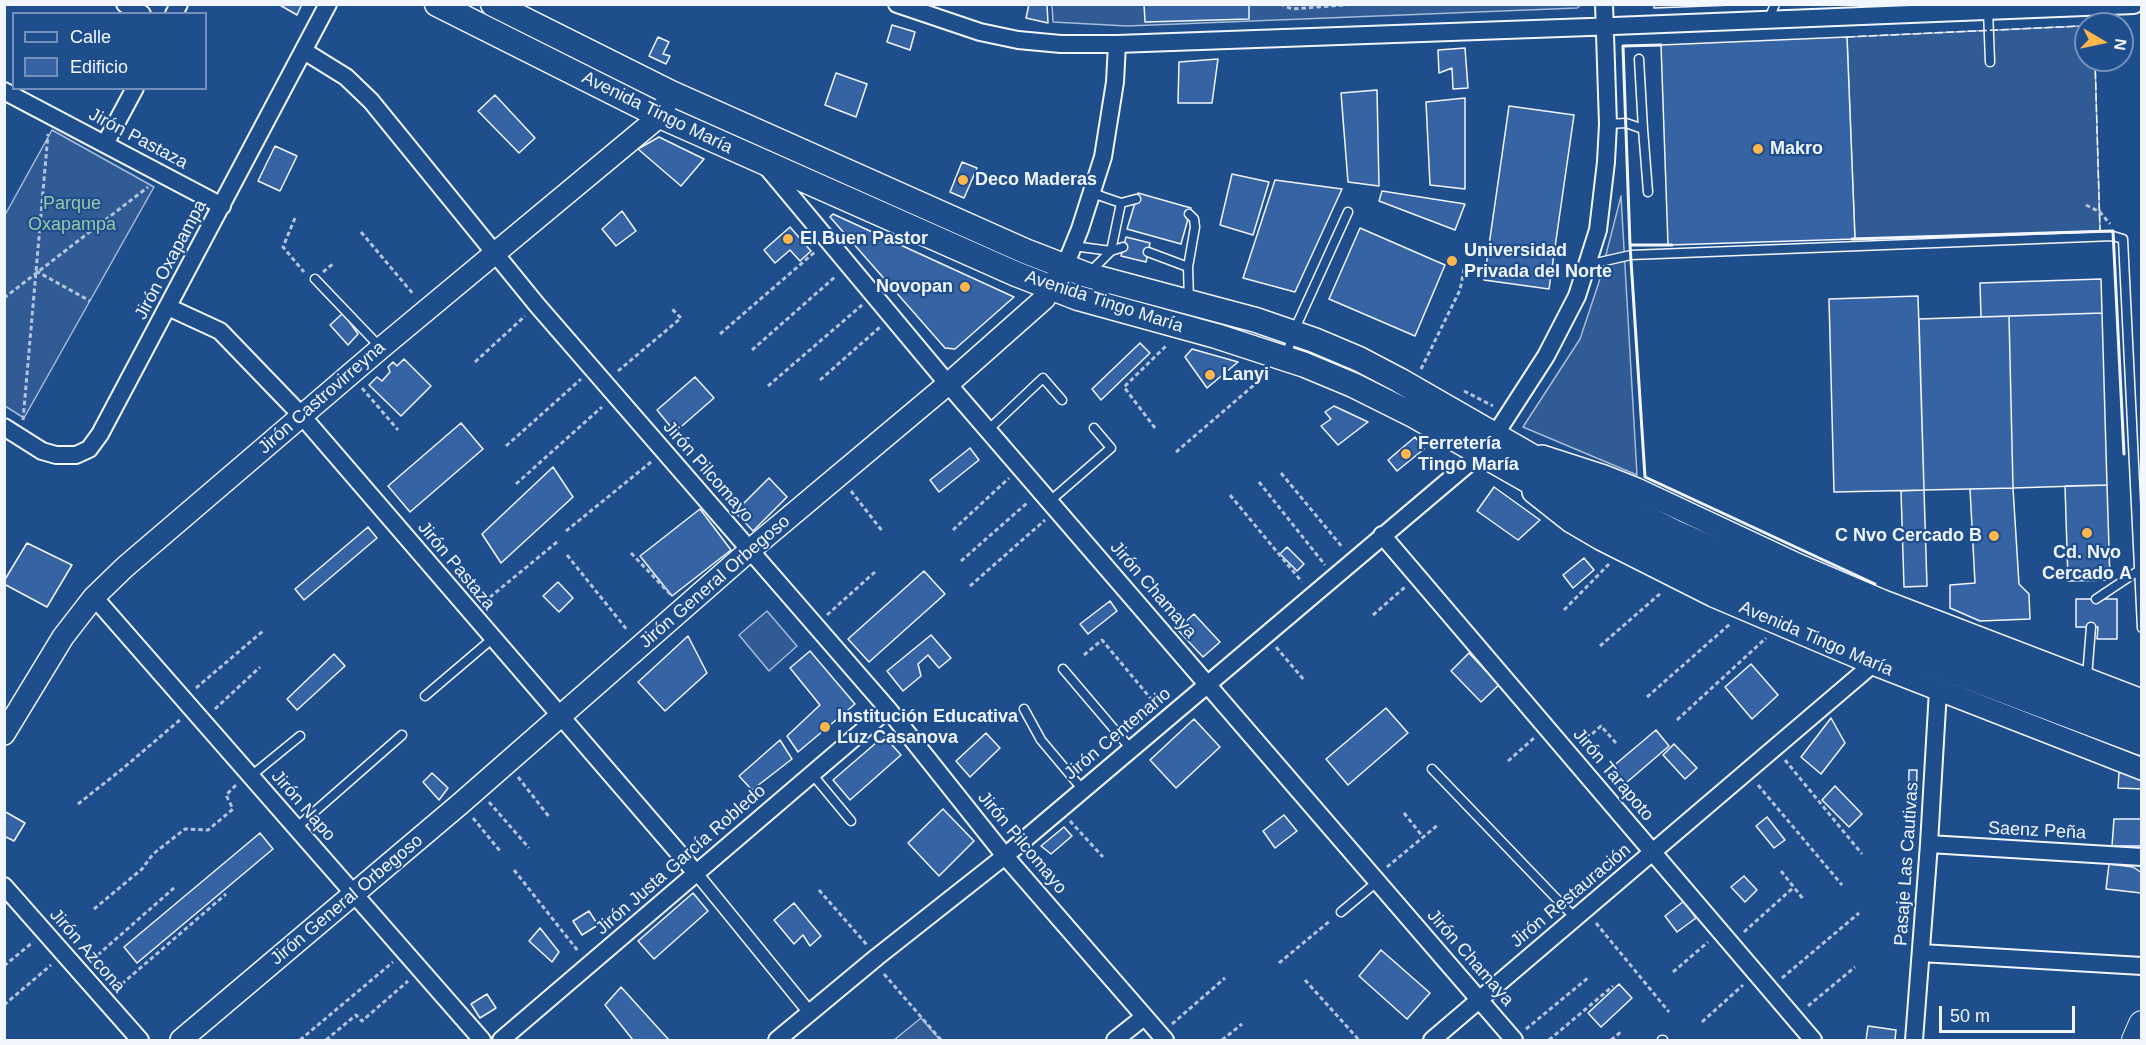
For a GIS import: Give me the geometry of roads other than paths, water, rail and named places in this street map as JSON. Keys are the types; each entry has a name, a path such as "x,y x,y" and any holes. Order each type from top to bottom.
{"main road":[{"name":"Avenida Tingo María","path":"437,4 660,116 1052,289 1286,358 1353,385 1415,416 1488,444"},
{"name":"Avenida Tingo María","path":"493,4 670,93 1015,247 1069,256 1087,275 1222,310 1293,333 1359,360 1389,375 1611,525 1764,596 1885,646 2142,743"},
{"path":"1216,336 1222,310"},
{"name":"Avenida Tingo María","path":"1516,460 1833,601 2142,722"},
{"path":"2135,1041 2142,1024"}],"street":[{"path":"125,4 139,12"},
{"name":"Jirón Oxapampa","path":"4,427 42,451 56,455 76,455 89,448 100,434 328,4"},
{"path":"897,4 980,32 1018,40 1061,44 1605,27 1766,12 1988,10 2134,5"},
{"name":"Jirón Centenario","path":"777,1041 1060,810 1488,444 1511,414 1546,356 1577,296 1598,230 1608,124 1604,4"},
{"name":"Jirón General Orbegoso","path":"182,1041 460,804 750,550 948,384 1044,298 1052,289 1069,256 1103,157 1115,82 1117,44"},
{"name":"Jirón Pilcomayo","path":"304,51 346,77 371,101 537,305 888,709 1005,856 1162,1037"},
{"path":"105,144 134,90"},
{"name":"Jirón Pastaza","path":"4,91 222,206"},
{"name":"Jirón Castrovirreyna","path":"4,734 63,637 94,597 124,567 426,309 660,116 670,93"},
{"name":"Jirón Chamaya","path":"763,163 948,384 1514,1040"},
{"name":"Jirón Pastaza","path":"168,307 220,331 302,416 696,873"},
{"name":"Avenida Tingo María","path":"1516,460 1526,487 1571,522 1622,552 1780,626 2142,769"},
{"name":"Avenida Tingo María","path":"1516,460 1604,476 1871,596 2142,700"},
{"name":"Jirón Tarapoto","path":"1382,535 1813,1041"},
{"name":"Jirón Napo","path":"94,597 482,1041"},
{"name":"Jirón Restauración","path":"1432,1041 1873,664"},
{"name":"Pasaje Las Cautivas","path":"1914,1041 1938,690"},
{"name":"Jirón Justa García Robledo","path":"501,1041 888,709"},
{"name":"Saenz Peña","path":"1929,844 2142,857"},
{"path":"696,873 810,1013"},
{"name":"Jirón Azcona","path":"4,886 140,1041"},
{"path":"1921,953 2142,966"},
{"path":"1115,1041 1144,1017"}],"lane":[{"path":"1988,10 1990,62"},
{"path":"1639,59 1647,192"},
{"path":"1608,124 1626,123 1644,129"},
{"path":"1092,193 1121,203 1136,199"},
{"path":"1087,275 1111,251 1121,203"},
{"path":"1286,358 1293,333 1348,212"},
{"path":"1189,214 1194,219 1195,226 1188,267 1189,301"},
{"path":"1587,265 1631,255 2113,236 2123,239 2142,628"},
{"path":"1069,256 1111,251 1123,247"},
{"path":"1148,252 1188,267"},
{"path":"315,279 381,348"},
{"path":"988,430 1043,378 1062,400"},
{"path":"1050,500 1111,448 1094,428"},
{"path":"2096,599 2139,571"},
{"path":"2087,679 2091,627"},
{"path":"425,696 492,639"},
{"path":"1063,669 1131,749"},
{"path":"1024,709 1041,741 1083,790"},
{"path":"296,828 402,735"},
{"path":"249,774 300,736"},
{"path":"1432,769 1580,914"},
{"path":"812,774 851,821"},
{"path":"1341,912 1376,879"}],"place":[{"name":"Makro","path":"1758,149"},
{"name":"Deco Maderas","path":"963,180"},
{"name":"El Buen Pastor","path":"788,239"},
{"name":"Universidad Privada del Norte","path":"1452,261"},
{"name":"Novopan","path":"965,287"},
{"name":"Lanyi","path":"1210,375"},
{"name":"Ferretería Tingo María","path":"1406,454"},
{"name":"Cd. Nvo Cercado A","path":"2087,533"},
{"name":"C Nvo Cercado B","path":"1994,536"},
{"name":"Institución Educativa Luz Casanova","path":"825,727"}],"park label":[{"name":"Parque Oxapampa","path":"72,214"}]}
